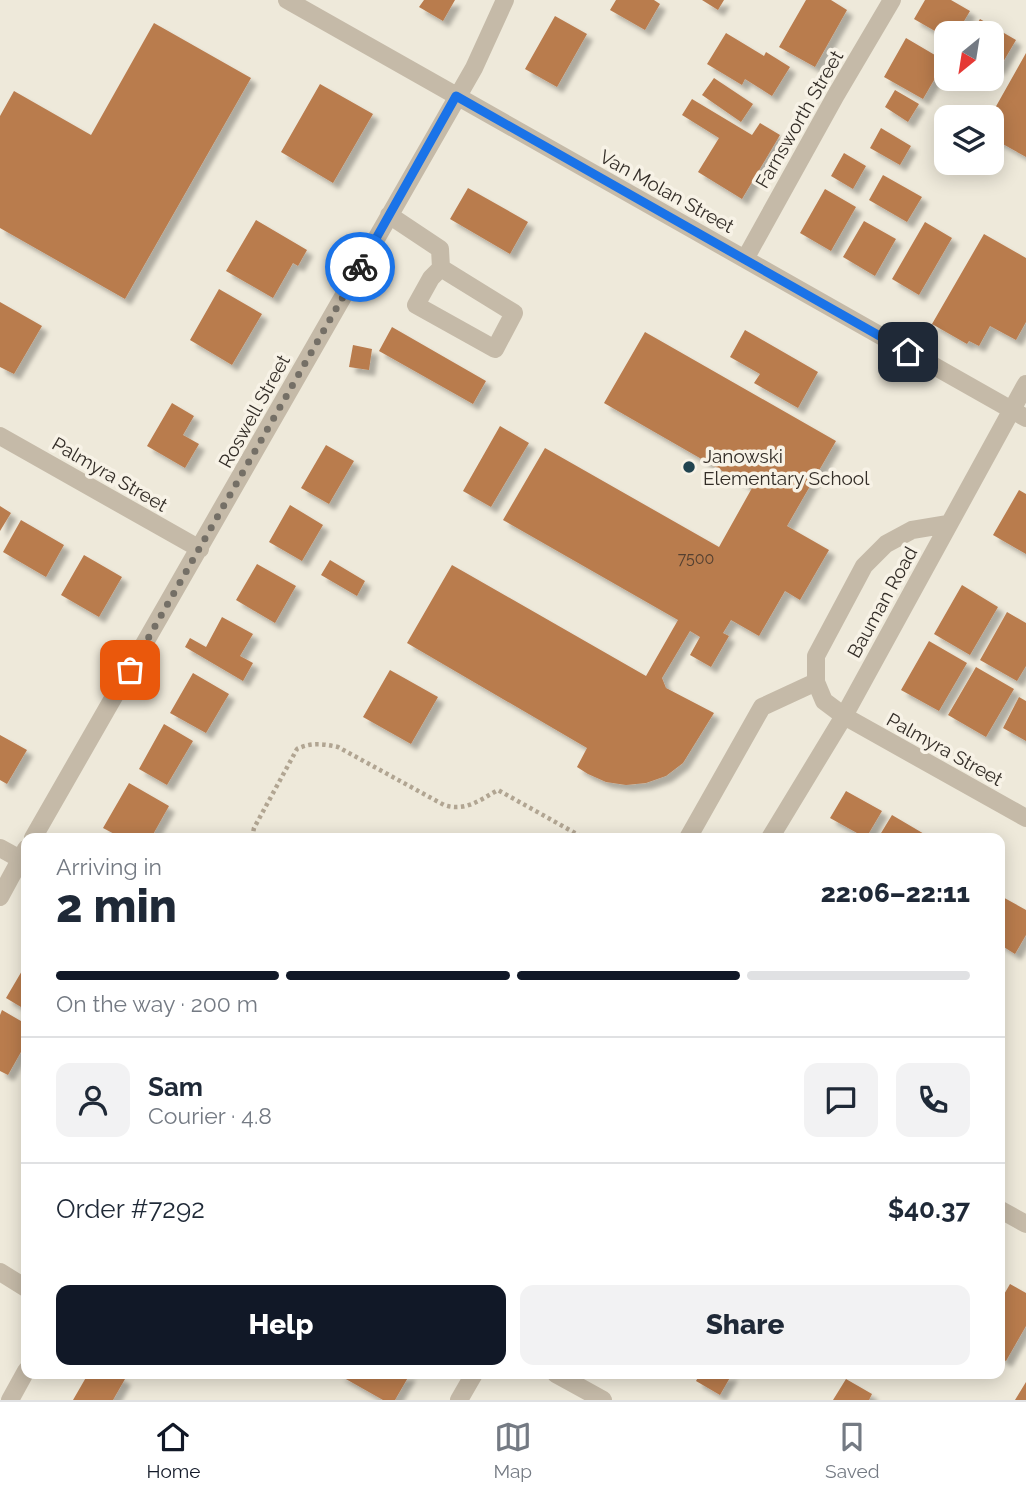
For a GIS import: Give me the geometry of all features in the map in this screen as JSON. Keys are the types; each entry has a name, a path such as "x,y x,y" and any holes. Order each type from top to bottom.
{"street":[{"name":"Van Molan Street","path":"287,0 1019,415"},
{"name":"Roswell Street","path":"36,833 474,68 505,0"},
{"name":"Farnsworth Street","path":"746,259 836,95 892,0"},
{"path":"389,215 440,249 441,268 431,278 416,305 495,349 514,313 441,268"},
{"name":"Bauman Road","path":"774,833 844,716 948,524 1019,415 1026,384"},
{"name":"Palmyra Street","path":"0,436 200,549"},
{"path":"691,833 762,707 816,682 816,656 864,566 886,544 912,530 948,524"},
{"name":"Palmyra Street","path":"816,682 824,701 844,716 1026,818"},
{"path":"0,848 21,853"},
{"path":"0,897 21,858"},
{"path":"1005,1212 1026,1224"},
{"path":"0,1272 21,1285"},
{"path":"10,1400 22,1379"},
{"path":"459,1400 471,1379"},
{"path":"565,1379 603,1400"}],"path":[{"path":"253,833 297,749 304,745 322,743 338,747 444,805 454,808 469,806 498,790 575,833"}],"building":[{"path":"424,0 455,0 443,21 419,7"},
{"path":"616,0 654,0 660,4 645,30 610,10"},
{"path":"702,0 724,0 718,10"},
{"path":"806,0 831,0 847,10 815,67 779,47"},
{"path":"925,0 951,0 970,11 964,21 934,21 934,31 914,19"},
{"path":"555,16 587,34 557,87 525,69"},
{"path":"154,23 251,78 125,299 0,228 0,116 14,91 91,135"},
{"path":"726,33 764,56 766,52 790,67 772,96 745,79 742,85 707,64"},
{"path":"1004,33 1016,40 1004,60"},
{"path":"906,38 934,55 934,80 923,99 884,77"},
{"path":"1026,53 1026,157 1004,145 1004,105 997,105"},
{"path":"714,78 753,104 741,122 702,95"},
{"path":"320,84 373,114 333,183 281,152"},
{"path":"895,90 919,104 908,122 885,107"},
{"path":"692,99 752,135 760,123 780,135 742,199 698,172 719,138 682,115"},
{"path":"881,128 911,146 900,165 870,148"},
{"path":"844,153 866,166 853,189 831,176"},
{"path":"883,175 922,197 907,222 869,200"},
{"path":"468,188 528,222 510,254 450,219"},
{"path":"825,189 856,207 831,251 800,233"},
{"path":"256,220 307,250 298,266 293,263 273,298 226,271"},
{"path":"864,221 896,239 875,276 843,257"},
{"path":"925,222 952,238 919,295 892,279"},
{"path":"984,234 1026,258 1026,322 1016,340 990,326 979,346 969,341 967,344 932,324"},
{"path":"219,289 262,314 232,365 190,340"},
{"path":"0,302 42,326 14,374 0,367"},
{"path":"392,327 486,381 473,404 379,351"},
{"path":"745,330 818,372 798,408 754,383 760,374 730,357"},
{"path":"645,332 836,441 787,526 829,550 800,600 785,591 759,636 731,620 723,633 729,636 711,667 690,655 700,637 690,631 662,678 666,688 714,713 683,763 666,776 646,783 626,785 606,782 577,767 587,748 407,643 452,565 646,676 678,620 503,520 545,448 719,547 752,488 604,403"},
{"path":"353,345 372,349 369,370 349,367"},
{"path":"172,403 194,416 183,435 199,444 185,468 147,446"},
{"path":"500,426 529,443 491,507 463,491"},
{"path":"326,445 354,461 329,504 301,488"},
{"path":"1019,490 1026,494 1026,554 993,535"},
{"path":"290,505 323,525 302,561 269,542"},
{"path":"0,506 11,513 0,531"},
{"path":"21,520 64,545 46,577 3,552"},
{"path":"84,555 122,577 99,617 61,595"},
{"path":"330,560 365,581 357,596 321,575"},
{"path":"257,564 296,586 275,623 236,600"},
{"path":"962,585 998,607 970,655 934,634"},
{"path":"1007,612 1026,623 1026,666 1017,681 980,660"},
{"path":"222,617 253,634 240,656 253,663 243,681 185,647 190,638 206,647"},
{"path":"929,641 967,663 939,711 901,690"},
{"path":"976,667 1014,689 986,737 948,715"},
{"path":"390,670 438,697 411,744 363,717"},
{"path":"193,673 229,694 206,733 170,713"},
{"path":"1019,697 1026,701 1026,741 1003,728"},
{"path":"164,724 193,741 167,785 139,769"},
{"path":"0,735 27,750 7,784 0,780"},
{"path":"129,783 169,806 154,833 112,833 103,828"},
{"path":"846,791 882,811 869,833 857,833 830,818"},
{"path":"892,815 923,833 881,833"},
{"path":"1005,898 1026,910 1026,935 1015,954 1005,948"},
{"path":"21,972 21,1007 6,998"},
{"path":"2,1010 21,1021 21,1052 8,1075 0,1071"},
{"path":"1010,1284 1026,1293 1026,1326 1006,1361 1005,1360 1005,1293"},
{"path":"85,1379 125,1379 113,1400 73,1400"},
{"path":"346,1379 407,1379 395,1400 383,1400"},
{"path":"697,1379 729,1379 720,1395 696,1381"},
{"path":"846,1379 872,1394 869,1400 833,1400"},
{"path":"1026,1382 1026,1400 1015,1400"}],"way so far":[{"path":"130,670 360,267"}],"place":[{"name":"Janowski Elementary School","path":"689,467"}],"route":[{"path":"360,267 456,96 908,352"}]}
